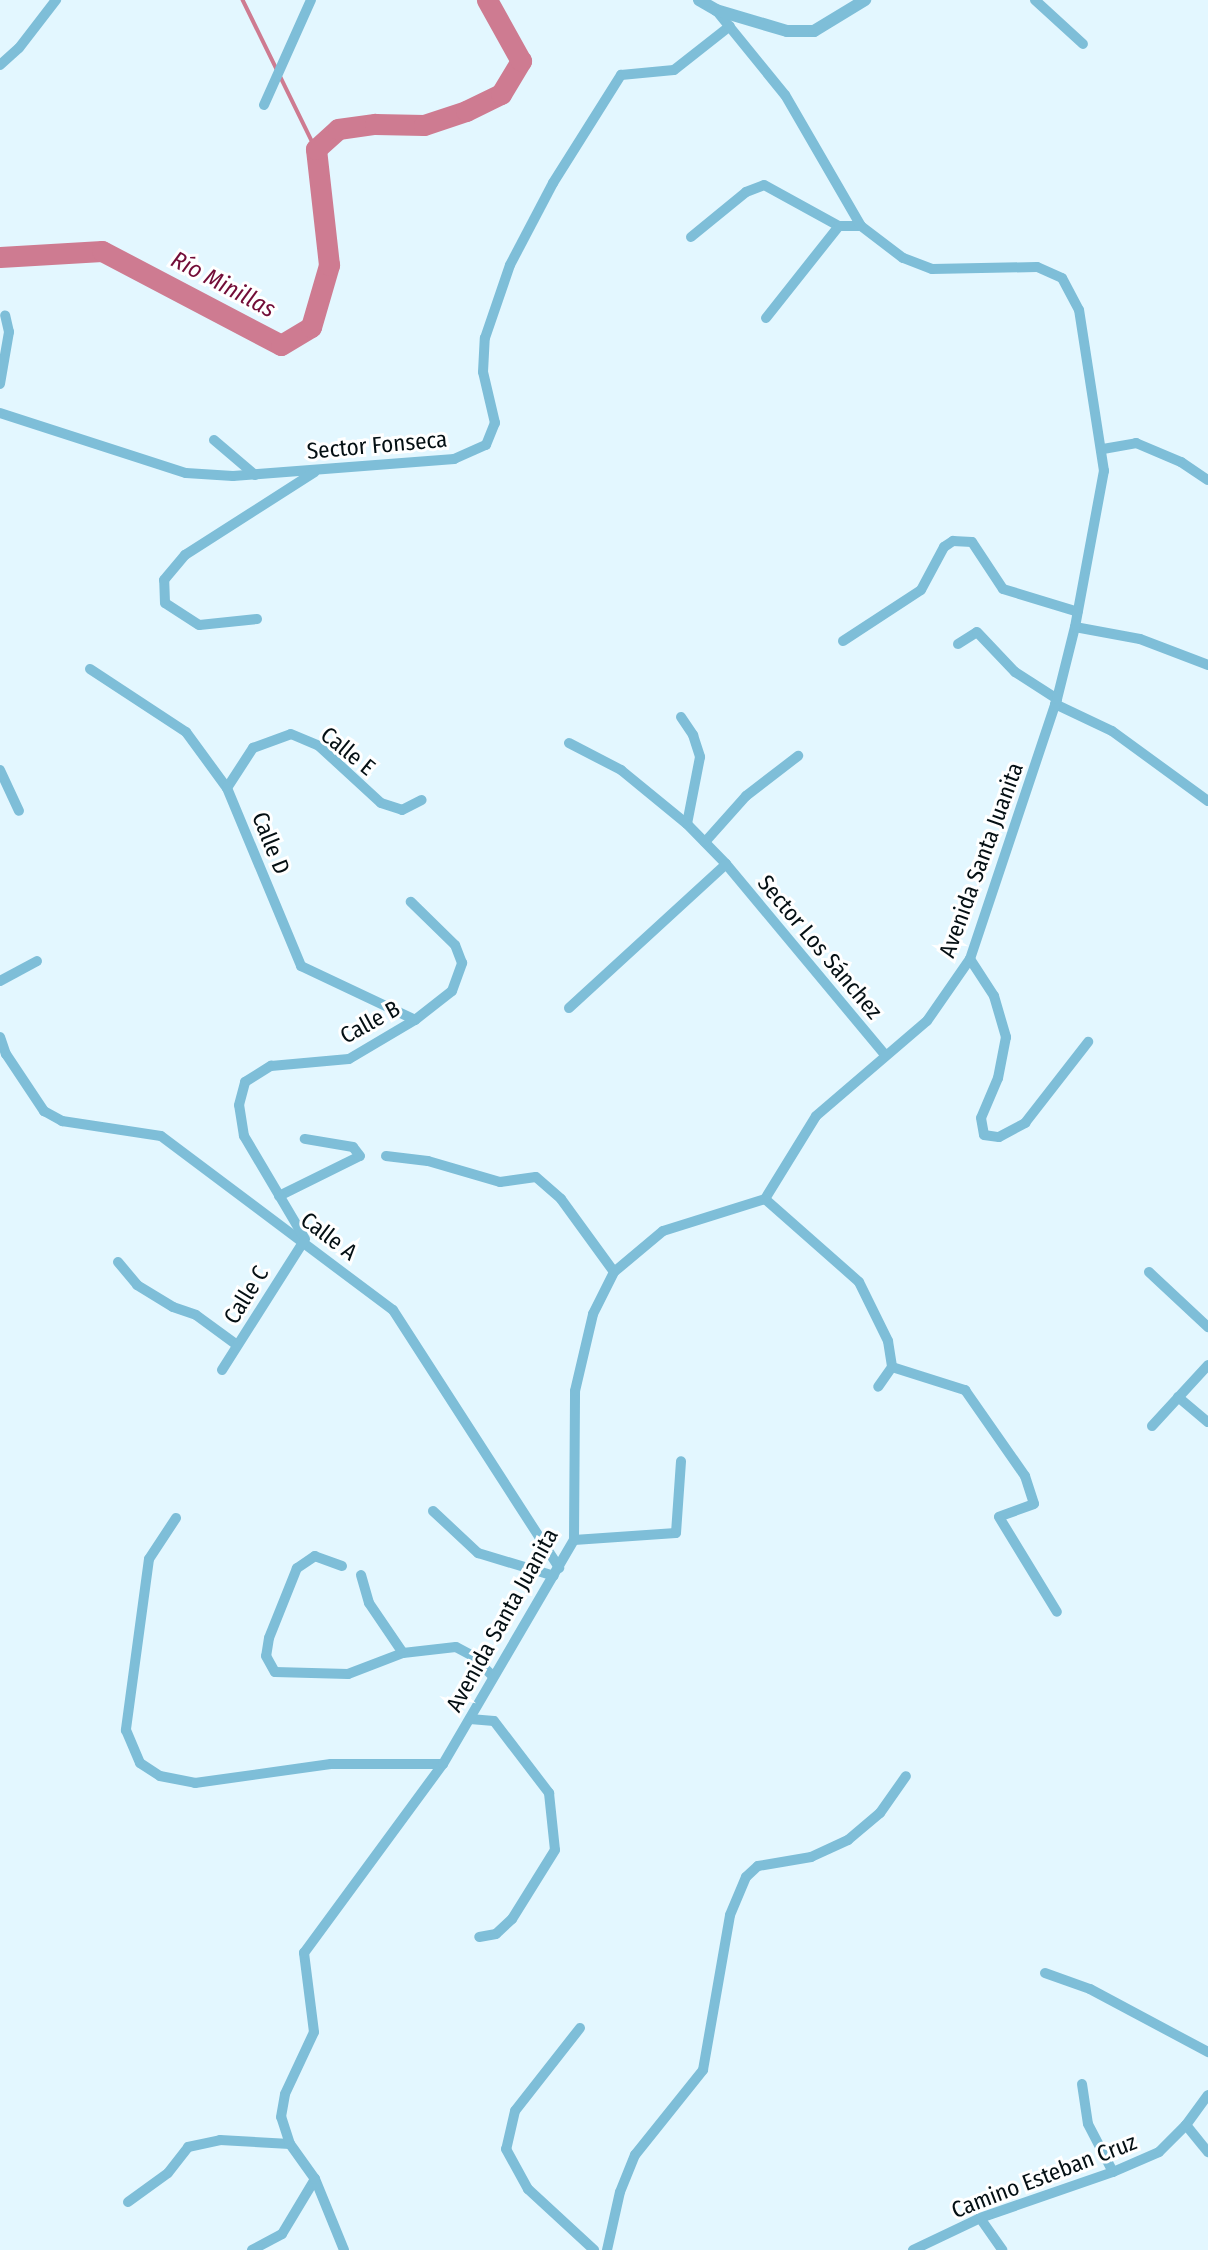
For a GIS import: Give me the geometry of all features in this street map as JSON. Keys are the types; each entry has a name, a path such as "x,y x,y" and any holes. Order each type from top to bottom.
{"street":[{"path":"0,65 19,48 56,0"},
{"path":"264,105 311,0"},
{"path":"699,0 716,9 787,31 814,31 865,0"},
{"path":"1035,0 1083,44"},
{"name":"Avenida Santa Juanita","path":"344,2250 315,2179 290,2144 281,2117 285,2094 314,2032 304,1954 443,1764 492,1675 574,1540 575,1391 593,1314 614,1272 663,1231 765,1199 816,1116 927,1021 970,959 1056,701 1075,627 1104,471 1103,449 1079,310 1062,278 1037,267 932,269 903,258 861,226 785,95 716,9"},
{"name":"Sector Fonseca","path":"0,413 186,473 255,475 454,459 485,445 495,423 483,372 485,338 510,265 553,183 621,75 674,70 730,26"},
{"path":"691,237 746,192 764,186 839,226 861,226"},
{"path":"766,318 839,226"},
{"path":"0,384 9,332 5,315"},
{"path":"214,440 255,475"},
{"path":"1103,449 1136,443 1181,462 1208,480"},
{"path":"257,619 199,625 165,603 164,580 185,555 318,470"},
{"path":"843,641 921,590 944,547 953,541 972,542 1003,589 1078,612"},
{"path":"1075,627 1140,639 1208,666"},
{"path":"958,644 976,632 1015,672 1056,701 1112,731 1208,801"},
{"name":"Calle D","path":"90,668 186,732 227,788 301,966 415,1020"},
{"path":"681,717 693,735 700,758 687,824"},
{"name":"Calle E","path":"227,788 253,748 290,734 319,746 381,803 402,810 422,800"},
{"name":"Sector Los Sánchez","path":"569,743 621,770 687,824 726,863 885,1055"},
{"path":"705,842 746,796 798,756"},
{"path":"0,770 19,811"},
{"path":"569,1008 726,863"},
{"name":"Calle B","path":"305,1242 244,1136 239,1105 245,1082 271,1066 349,1059 415,1020 452,991 463,963 455,945 411,902"},
{"path":"970,959 994,996 1006,1037 998,1078 981,1118 984,1135 999,1137 1025,1123 1088,1042"},
{"path":"0,981 37,961"},
{"name":"Calle A","path":"0,1037 6,1054 44,1111 62,1121 161,1136 393,1310 556,1572"},
{"path":"279,1196 360,1156 353,1147 305,1139"},
{"path":"386,1156 428,1161 500,1182 536,1177 561,1199 614,1272"},
{"path":"765,1199 859,1282 888,1341 892,1367 878,1387"},
{"name":"Calle C","path":"222,1370 305,1242"},
{"path":"118,1262 137,1285 173,1307 196,1315 237,1345"},
{"path":"1149,1272 1208,1327"},
{"path":"1152,1426 1208,1365"},
{"path":"892,1367 965,1390 1025,1476 1034,1504 999,1517 1056,1612"},
{"path":"1178,1397 1208,1422"},
{"path":"574,1540 676,1533 681,1461"},
{"path":"433,1511 478,1553 556,1572"},
{"path":"176,1518 149,1559 126,1730 139,1763 160,1776 195,1783 331,1764 443,1764"},
{"path":"342,1566 315,1556 297,1568 269,1638 266,1656 275,1672 348,1674 403,1653 456,1647 471,1655 492,1675"},
{"path":"361,1575 369,1603 403,1653"},
{"path":"470,1719 494,1721 549,1793 555,1850 512,1919 496,1934 479,1937"},
{"path":"607,2250 620,2192 635,2155 703,2070 730,1915 746,1877 758,1866 811,1857 848,1840 880,1813 906,1776"},
{"path":"1045,1973 1090,1989 1208,2052"},
{"path":"580,2028 515,2111 506,2149 528,2189 594,2250"},
{"path":"1082,2084 1088,2124 1113,2172"},
{"name":"Camino Esteban Cruz","path":"913,2250 980,2218 1113,2172 1159,2152 1186,2125 1208,2095"},
{"path":"1186,2125 1208,2152"},
{"path":"128,2202 168,2173 188,2147 220,2140 290,2144"},
{"path":"252,2250 282,2234 315,2179"},
{"path":"980,2218 1002,2250"}],"waterway":[{"path":"243,0 316,149"},
{"name":"Río Minillas","path":"0,257 102,251 281,345 311,327 329,265 316,149 338,129 375,124 424,125 466,111 501,94 521,61 487,0"}]}
